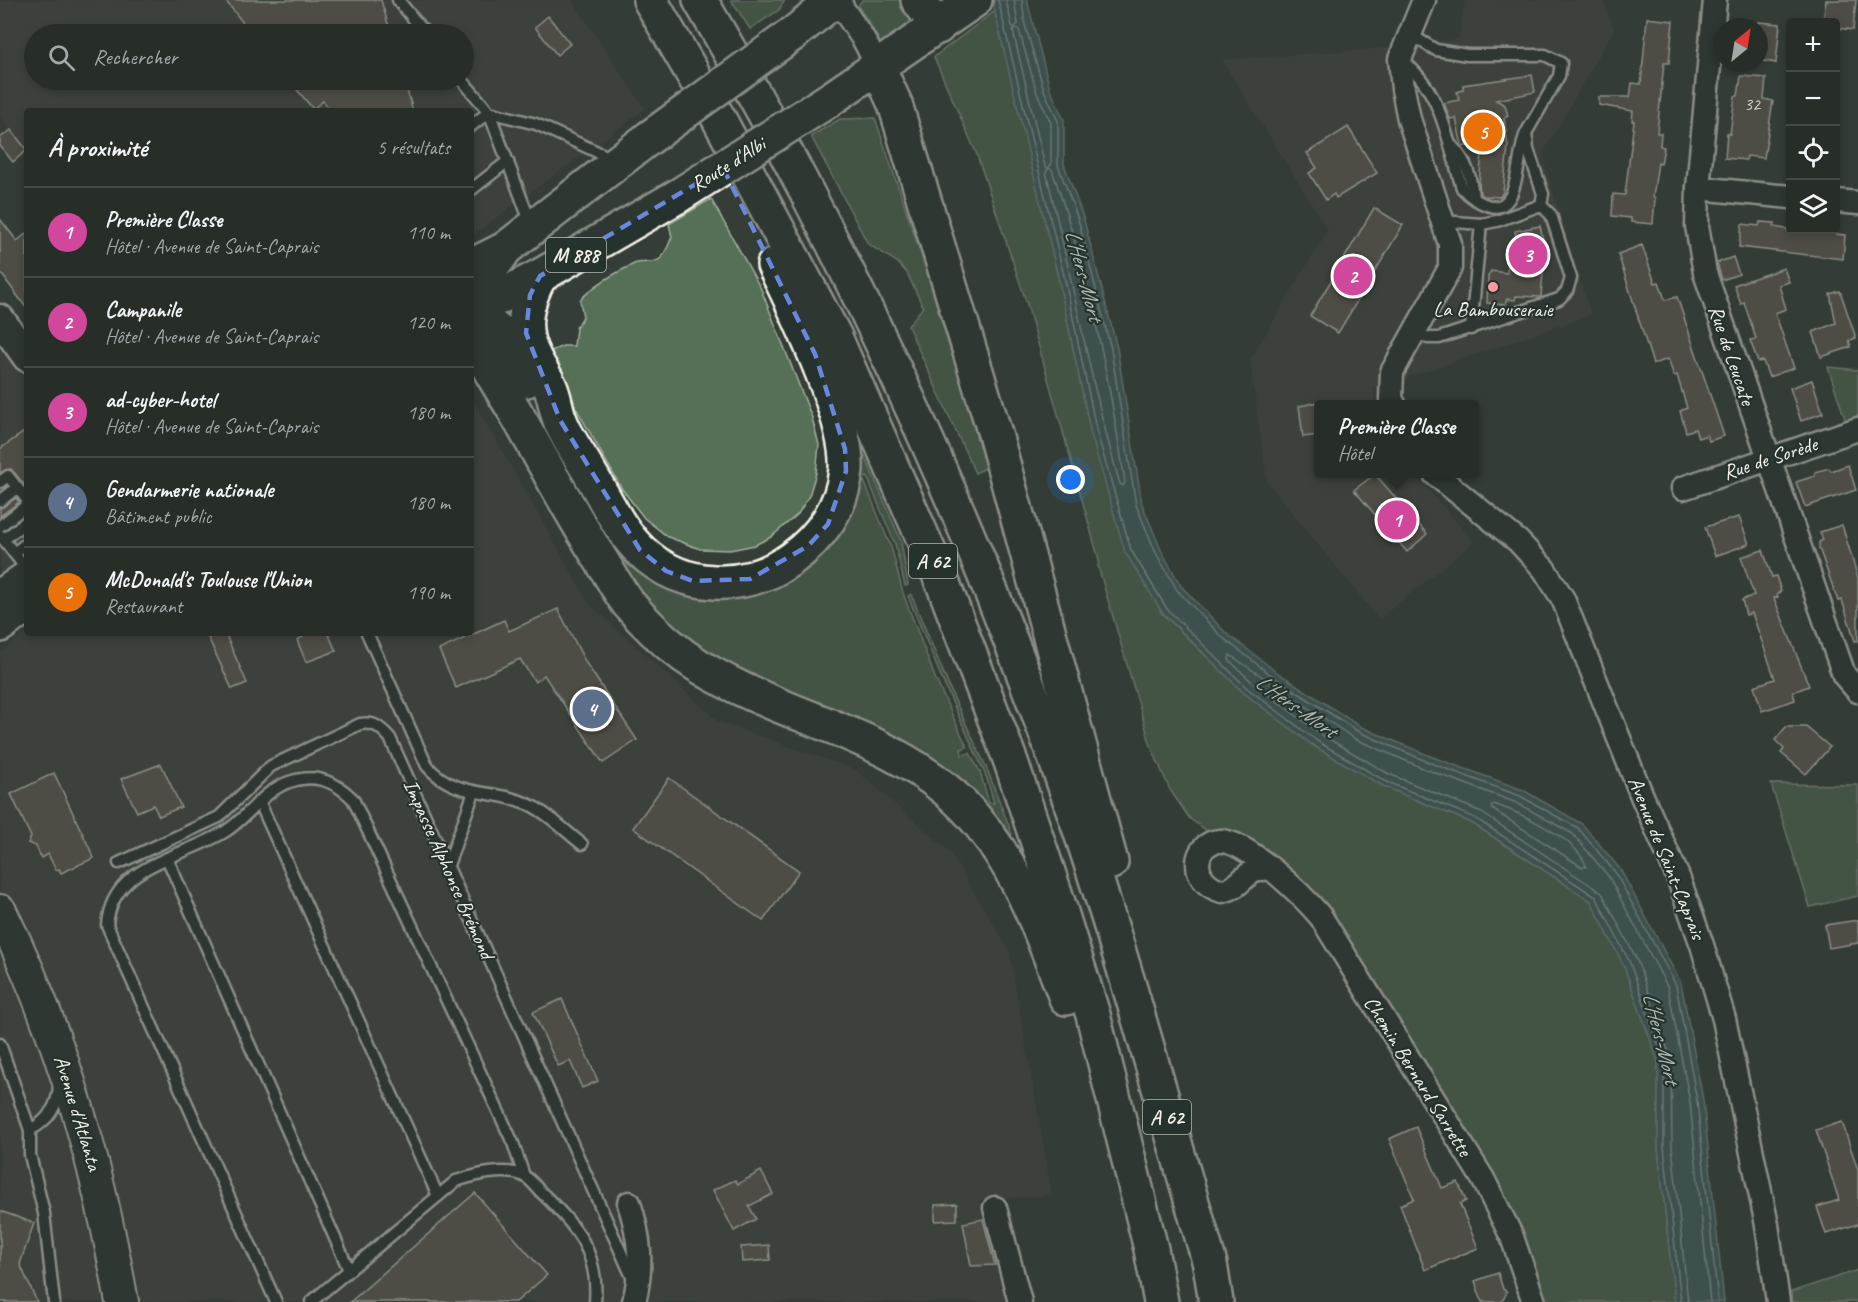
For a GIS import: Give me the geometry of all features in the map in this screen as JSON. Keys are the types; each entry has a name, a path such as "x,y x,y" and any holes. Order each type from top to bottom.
{"main road":[{"path":"540,276 530,295 526,333 532,355 551,387 560,420 618,521 640,550 666,570 693,581 722,582 750,579 791,559 808,546 828,524 846,471 845,449 814,354 756,231 658,49 645,0"},
{"name":"A 62","path":"650,0 719,119 835,337 944,586 1011,762 1093,1015 1151,1249 1161,1302"},
{"name":"A 62","path":"700,0 758,99 870,318 922,428 984,571 1042,725 1113,933 1210,1264 1216,1302"},
{"name":"M 888","path":"505,249 618,161 836,0"},
{"path":"918,0 956,13"},
{"name":"Route d'Albi","path":"474,310 540,276 678,196 829,100 956,13"},
{"path":"878,67 895,104 995,434 1035,589 1111,858 1113,933"},
{"path":"474,264 505,249"},
{"path":"474,294 479,283 494,269 505,249"},
{"path":"474,313 498,331 536,396 560,420"},
{"path":"474,324 477,343 583,531 628,602 653,630 684,656 726,680 897,754 962,804 990,836 1018,884 1044,937 1127,1159"},
{"path":"474,374 508,399"},
{"path":"0,597 21,565"},
{"path":"0,625 24,606"},
{"name":"Avenue d'Atlanta","path":"0,886 5,921 62,1058 94,1164 122,1302"}],"street":[{"path":"836,0 864,40 878,67"},
{"path":"1392,400 1392,372 1450,268 1450,244 1409,119 1400,59 1424,0"},
{"name":"Rue de Leucate","path":"1715,0 1698,188 1697,226 1705,273 1844,675 1858,691"},
{"path":"1698,188 1786,197"},
{"path":"1840,201 1858,203"},
{"path":"3,330 24,354"},
{"name":"Rue de Sorède","path":"1683,488 1858,429"},
{"name":"Avenue de Saint-Caprais","path":"1440,478 1518,541 1544,569 1563,599 1642,796 1678,877 1724,1019 1767,1225 1778,1302"},
{"name":"Chemin Bernard Sarrette","path":"1271,869 1294,888 1321,917 1483,1179 1512,1237 1534,1302"},
{"name":"Impasse Alphonse Brémond","path":"629,1203 638,1231 641,1256 636,1296"},
{"path":"994,1208 1020,1302"}],"lane":[{"path":"398,0 418,24"},
{"path":"1400,59 1415,70 1427,85 1452,146 1462,188 1473,197 1493,207 1503,205 1511,198 1515,188 1520,145 1559,76 1561,63 1545,55 1467,55 1436,50 1411,35"},
{"path":"470,90 489,112 532,227"},
{"path":"474,124 489,112"},
{"path":"489,112 536,124 618,161"},
{"path":"1526,133 1528,149 1543,194 1541,205"},
{"path":"474,188 508,161"},
{"path":"1442,221 1480,224 1497,221 1541,205"},
{"path":"1416,332 1428,338 1439,338 1559,299 1567,291 1571,278 1551,215 1541,205"},
{"path":"1471,329 1480,224"},
{"path":"0,482 8,476 24,496"},
{"path":"0,501 17,488"},
{"path":"0,526 24,507"},
{"path":"21,565 2,537 24,523"},
{"path":"368,636 427,766 441,779 474,792 530,805 582,844"},
{"name":"Impasse Alphonse Brémond","path":"119,863 219,817 271,766 360,724 370,723 380,727 390,738 448,865 636,1296"},
{"path":"276,1302 106,925 108,908 117,892 149,864 183,853 227,830 272,789 295,780 315,778 339,785 353,799 493,1102 524,1176 574,1224 592,1258 595,1302"},
{"path":"448,865 474,792"},
{"path":"259,801 438,1196"},
{"path":"167,858 349,1270"},
{"path":"0,1044 30,1130 30,1155 44,1213 54,1302"},
{"path":"30,1130 46,1121 59,1096 62,1058"},
{"path":"311,1302 456,1181 477,1174 524,1176"}],"highlighted area":[{"path":"723,168 815,354 845,449 846,471 828,524 808,546 750,579 693,581 666,571 640,550 560,420 526,333 530,295 540,276"}],"shaded area":[{"path":"0,0 572,0 645,109 474,234 474,108 24,108 24,148 0,116"},
{"path":"1465,0 1603,0 1614,29 1542,155 1591,315 1373,389 1375,400 1314,400 1314,478 1418,478 1474,542 1379,619 1267,482 1250,360 1328,230 1222,60 1385,48 1459,39"},
{"path":"0,339 24,373 24,556 0,575"},
{"path":"474,402 590,605 719,722 856,770 949,851 1009,950 1052,1195 979,1200 1007,1302 0,1302 0,653 24,634 474,636"}],"green space":[{"path":"731,0 785,0 779,10 750,29"},
{"path":"862,0 905,0 918,23 879,48 872,27 858,6"},
{"path":"995,11 1059,281 1091,434 1161,612 1244,693 1314,746 1383,786 1472,823 1591,901 1624,966 1658,1061 1658,1147 1675,1302 1543,1302 1345,940 1227,833 1209,832 1190,819 1170,790 1151,746 1098,566 1099,560 1027,304 977,155 934,57"},
{"path":"875,118 927,272 986,468 975,473 908,326 923,307 907,273 897,262 868,244 811,136 840,119"},
{"path":"711,199 761,289 812,418 819,445 816,473 809,496 798,514 771,537 755,545 730,550 700,549 668,537 644,518 622,489 551,364 551,351 563,346 574,346 576,328 583,317 580,300 599,284 620,271 637,263 661,258 672,237 669,224"},
{"path":"1828,367 1858,370 1858,442 1853,443"},
{"path":"861,447 901,541 908,585 905,586 895,544 867,477 863,478 892,550 903,593 936,680 967,747 961,749 962,755 970,753 980,772 989,803 994,803 986,776 944,684 908,596 911,594 953,696 987,769 1012,834 1010,838 698,651 648,608 617,556 657,585 684,595 726,597 772,586 814,564 829,549 840,532 850,501"},
{"path":"1771,784 1858,785 1858,896 1810,907"},
{"path":"1858,1270 1858,1302 1792,1302 1791,1292"}],"water":[{"name":"L'Hers-Mort","path":"992,0 1027,0 1050,89 1064,120 1064,164 1084,220 1117,348 1142,504 1161,550 1181,586 1226,633 1278,673 1361,727 1430,756 1523,790 1582,824 1620,869 1681,983 1703,1100 1724,1302 1675,1302 1658,1147 1658,1061 1624,966 1591,901 1472,823 1383,786 1314,746 1244,693 1162,612 1125,552 1091,434 1059,281"}],"building":[{"path":"225,0 381,0 388,24 244,24"},
{"path":"1826,0 1856,0 1853,30 1840,28 1840,18 1824,18"},
{"path":"548,16 570,44 557,55 535,27"},
{"path":"1647,18 1673,21 1669,63 1664,63 1657,133 1661,133 1660,146 1664,147 1661,164 1658,163 1653,197 1655,198 1653,224 1631,222 1631,218 1612,216 1613,194 1625,195 1634,121 1632,121 1633,111 1599,105 1599,97 1630,97 1632,83 1641,84"},
{"path":"1768,23 1780,24 1776,63 1768,62"},
{"path":"1532,75 1535,92 1496,100 1505,105 1508,116 1504,118 1508,146 1503,192 1500,197 1484,196 1480,194 1479,182 1483,143 1462,147 1456,118 1450,119 1444,103 1459,100 1457,92 1463,90 1463,85"},
{"path":"1741,76 1766,78 1764,99 1773,101 1764,158 1747,156 1746,160 1725,158 1727,133 1730,134 1735,96 1738,96"},
{"path":"297,90 407,90 412,108 329,108 323,101 312,108"},
{"path":"1348,127 1377,173 1336,198 1334,194 1326,200 1309,173 1317,168 1307,153"},
{"path":"11,130 24,146 24,153 13,162 0,146 0,138"},
{"path":"1374,208 1403,225 1338,333 1310,316"},
{"path":"0,219 17,241 24,235 24,305 0,272"},
{"path":"1760,222 1775,223 1774,227 1786,229 1786,234 1845,235 1843,259 1739,247 1742,224 1759,226"},
{"path":"1540,226 1545,248 1541,297 1516,296 1515,300 1507,299 1505,305 1487,303 1488,276 1491,271 1507,273 1508,263 1522,264 1515,231"},
{"path":"1642,245 1655,283 1659,282 1665,300 1677,297 1724,436 1709,441 1707,435 1698,438 1695,429 1686,432 1680,411 1687,408 1677,375 1674,376 1668,359 1653,364 1618,254"},
{"path":"1733,257 1739,274 1722,280 1717,263"},
{"path":"1784,268 1789,282 1779,285 1786,309 1775,313 1794,368 1769,377 1763,361 1758,362 1750,340 1756,339 1744,302 1741,304 1734,285"},
{"path":"1840,291 1856,338 1849,341 1851,347 1821,357 1813,332 1836,323 1830,294"},
{"path":"1812,380 1823,413 1801,421 1790,388"},
{"path":"1314,403 1314,436 1303,437 1299,406"},
{"path":"24,432 24,484 11,469 0,473 0,449"},
{"path":"1848,465 1856,490 1805,507 1796,482 1815,476 1815,472 1829,468 1831,471"},
{"path":"1370,478 1378,478 1427,534 1407,552 1354,490"},
{"path":"16,498 19,502 0,516 0,508"},
{"path":"1739,517 1749,544 1715,556 1705,527"},
{"path":"1842,525 1858,578 1858,641 1855,641 1842,600 1838,601 1819,548 1819,542 1823,540 1820,532"},
{"path":"1763,550 1772,577 1776,576 1781,591 1777,594 1778,597 1774,598 1809,686 1793,692 1795,700 1762,711 1754,686 1775,679 1752,613 1746,615 1742,600 1754,595 1741,557"},
{"path":"558,609 586,663 637,740 603,763 544,675 535,682 520,659 456,688 439,650 474,636 474,634 504,620 509,631"},
{"path":"207,636 226,636 247,683 232,689"},
{"path":"329,636 336,651 306,662 297,640 303,637"},
{"path":"1786,727 1806,727 1830,747 1806,774 1781,753 1784,749 1775,740"},
{"path":"161,764 181,807 159,816 153,805 137,812 121,779"},
{"path":"54,773 94,858 61,873 59,869 56,870 48,854 41,858 36,846 28,843 31,837 11,794"},
{"path":"669,778 799,871 763,921 633,828"},
{"path":"1858,920 1858,943 1829,948 1825,925"},
{"path":"562,999 598,1081 582,1088 570,1061 558,1066 533,1012"},
{"path":"1842,1122 1858,1170 1858,1224 1826,1234 1817,1207 1839,1200 1816,1130"},
{"path":"1416,1127 1442,1188 1458,1182 1466,1201 1460,1204 1478,1248 1425,1270 1400,1205 1414,1199 1389,1139"},
{"path":"761,1171 773,1194 749,1206 756,1219 734,1231 713,1190 735,1180 738,1184"},
{"path":"475,1193 547,1275 516,1302 350,1302"},
{"path":"957,1204 957,1220 935,1221 935,1205"},
{"path":"0,1211 34,1223 20,1264 37,1302 0,1302"},
{"path":"983,1219 995,1265 971,1266 963,1223"},
{"path":"769,1245 770,1260 742,1262 741,1247"},
{"path":"1498,1273 1503,1289 1507,1292 1502,1302 1482,1302 1475,1281"}],"place":[{"name":"McDonald's Toulouse l'Union","path":"1483,132"},
{"name":"ad-cyber-hotel","path":"1528,255"},
{"name":"Campanile","path":"1353,276"},
{"name":"La Bambouseraie","path":"1493,287"},
{"name":"Première Classe","path":"1397,520"},
{"name":"Gendarmerie nationale","path":"592,709"}]}
